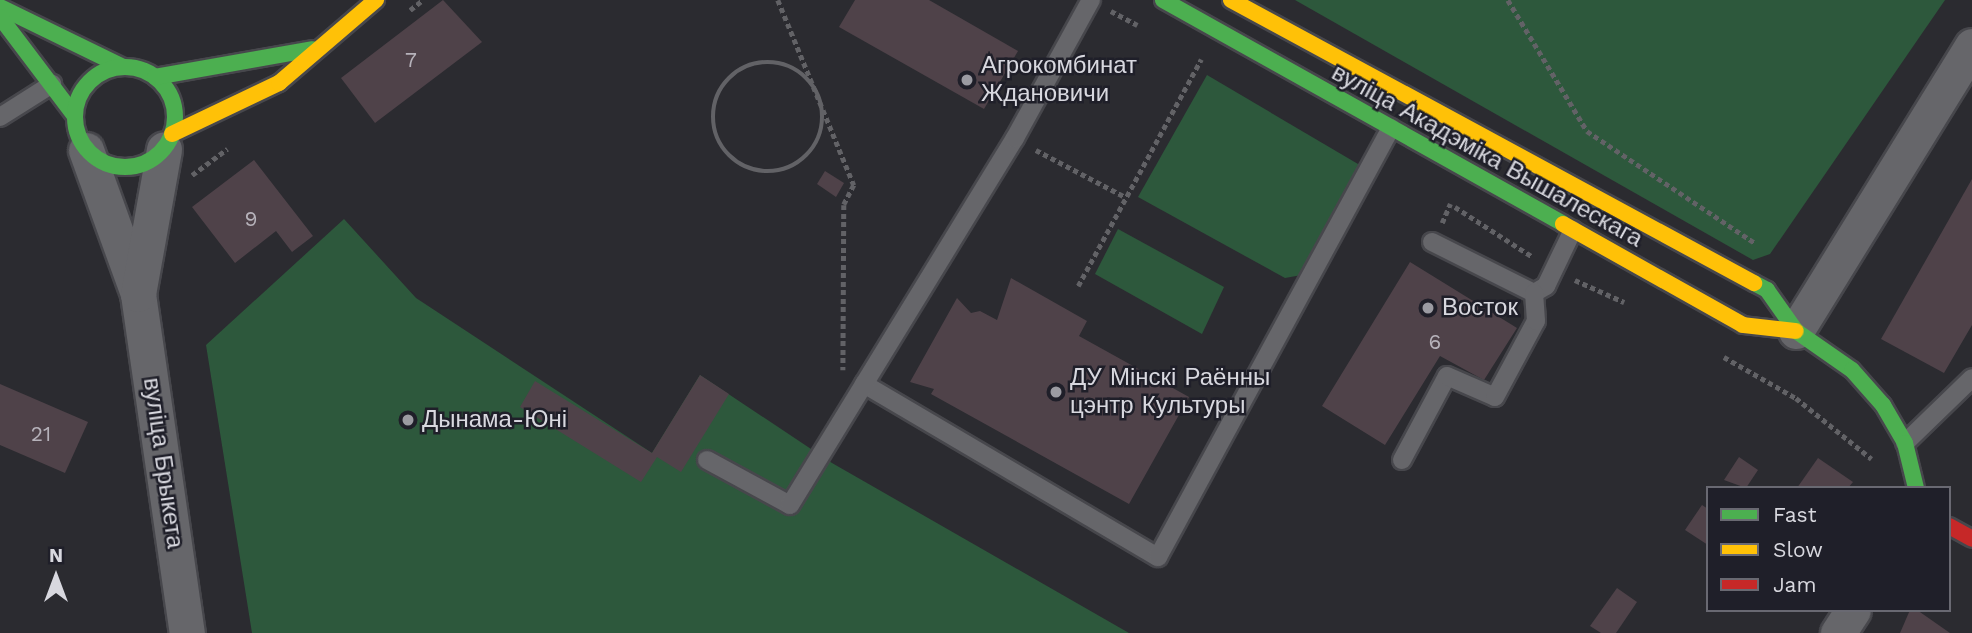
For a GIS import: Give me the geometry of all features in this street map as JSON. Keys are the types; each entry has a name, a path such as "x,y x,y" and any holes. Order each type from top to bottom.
{"street":[{"path":"0,17 74,115 86,150 108,163 134,166 168,141 279,83 376,0"},
{"name":"вуліца Акадэміка Вышалескага","path":"1163,0 1743,325 1796,331"},
{"name":"вуліца Акадэміка Вышалескага","path":"1231,0 1767,290 1796,331 1852,370 1905,443 1916,486"},
{"path":"0,7 123,67 155,77 325,46"},
{"path":"1796,331 1972,46"},
{"path":"74,115 89,81 123,67"},
{"path":"155,77 173,103 168,141"},
{"name":"вуліца Брыкета","path":"138,294 168,141"},
{"name":"вуліца Брыкета","path":"86,150 138,294 187,633"},
{"path":"1951,527 1972,539"},
{"path":"1838,633 1852,612"}],"lane":[{"path":"707,460 790,505 1015,138 1091,0"},
{"path":"0,117 52,84"},
{"path":"864,384 1158,557 1391,128"},
{"path":"1402,460 1447,376 1494,397 1535,321 1534,293 1555,271 1573,230"},
{"path":"1432,242 1534,293"},
{"path":"1905,443 1972,378"}],"path":[{"path":"401,16 423,0"},
{"path":"778,0 854,184 844,205 846,348 840,386"},
{"path":"1091,0 1140,26"},
{"path":"1508,0 1587,131 1754,238 1767,290"},
{"path":"1078,286 1201,59 1189,52"},
{"path":"812,83 777,62 745,67 716,99 719,142 744,166 781,170 813,150 824,113"},
{"path":"1015,138 1125,197"},
{"path":"186,181 239,140"},
{"path":"1452,205 1555,271 1634,306"},
{"path":"1715,352 1796,398 1915,486"}],"green space":[{"path":"1295,0 1945,0 1770,254 1753,260"},
{"path":"1207,75 1375,174 1318,272 1285,278 1138,197"},
{"name":"Дынама-Юні","path":"344,219 416,298 652,453 700,375 832,463 1129,633 252,633 206,345"},
{"path":"1118,229 1224,287 1202,334 1095,274"}],"building":[{"path":"443,0 482,42 375,123 341,78"},
{"name":"Агрокомбинат Ждановичи","path":"855,0 929,0 1018,51 984,109 839,27"},
{"path":"254,160 313,236 292,252 276,231 235,263 192,207"},
{"path":"825,171 844,183 836,197 817,184"},
{"path":"1972,179 1972,325 1944,373 1881,339"},
{"path":"1410,262 1517,328 1484,380 1440,356 1385,445 1322,406"},
{"name":"ДУ Мінскі Раённы цэнтр Культуры","path":"1011,278 1087,321 1079,336 1189,397 1129,504 931,394 934,389 910,382 957,298 971,313 980,311 997,320"},
{"path":"700,375 729,394 681,472 657,457 641,482 520,407 535,381 652,453"},
{"path":"0,384 88,422 65,473 0,445"},
{"path":"1739,457 1758,470 1747,486 1724,480"},
{"path":"1818,458 1853,482 1850,486 1798,486"},
{"path":"1702,505 1706,508 1706,544 1685,530"},
{"path":"1617,588 1637,602 1616,633 1601,633 1590,626"},
{"path":"1909,612 1920,612 1950,633 1900,633"}],"traffic: fast":[{"path":"1163,0 1563,224"},
{"path":"0,7 123,67"},
{"path":"0,17 74,115"},
{"path":"155,77 313,49"},
{"path":"125,67 144,71 160,82 171,98 175,117 171,136 160,152 144,163 125,167 106,163 90,152 79,136 75,117 79,98 90,82 106,71 125,67"},
{"path":"1754,283 1767,290 1796,331 1852,370 1883,405 1905,443 1916,486"}],"traffic: slow":[{"path":"172,134 279,83 376,0"},
{"path":"1231,0 1754,283"},
{"path":"1563,224 1743,325 1796,331"}],"traffic: jam":[{"path":"1951,527 1972,539"}],"place":[{"name":"Агрокомбинат Ждановичи","path":"967,80"},
{"name":"Восток","path":"1428,308"},
{"name":"ДУ Мінскі Раённы цэнтр Культуры","path":"1056,392"},
{"name":"Дынама-Юні","path":"408,420"}]}
